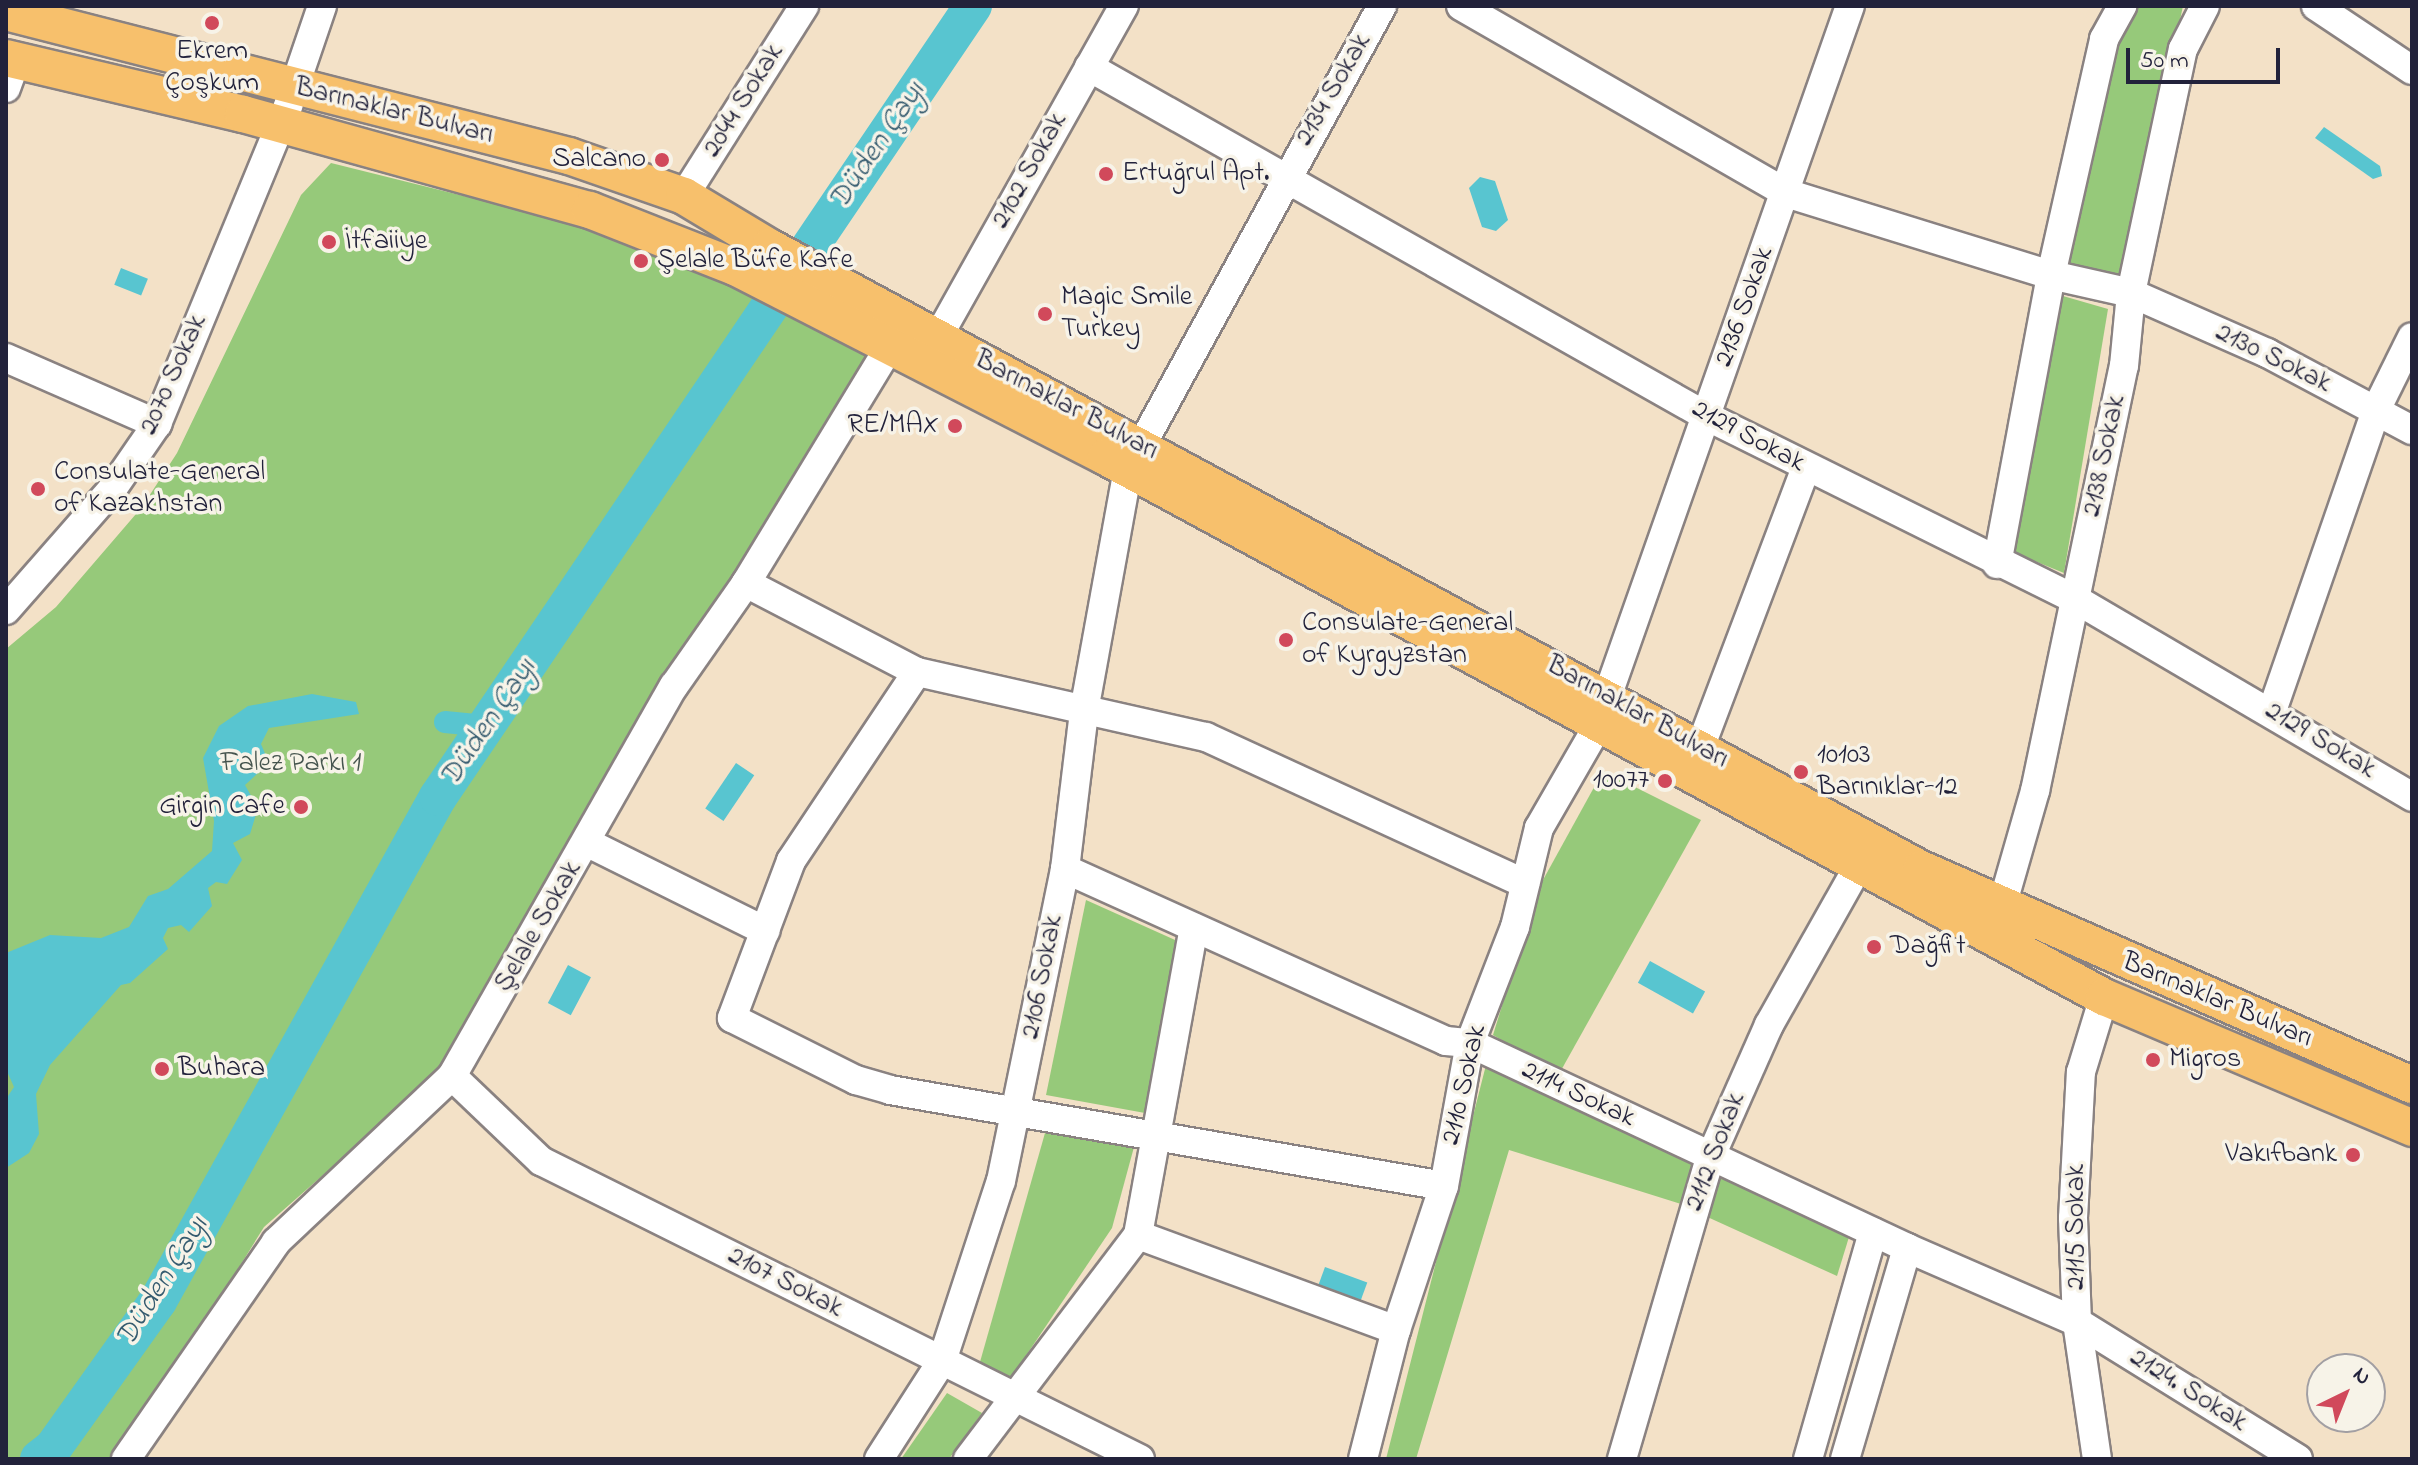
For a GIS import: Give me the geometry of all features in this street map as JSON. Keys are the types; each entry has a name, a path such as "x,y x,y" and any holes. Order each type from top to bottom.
{"main road":[{"name":"Barınaklar Bulvarı","path":"30,13 590,210 761,261"},
{"name":"Barınaklar Bulvarı","path":"9,69 288,106 569,156 684,196 761,261"},
{"path":"761,261 828,296 889,348 1133,458"},
{"name":"Barınaklar Bulvarı","path":"828,296 938,337 1133,458 1603,710 1859,865 2104,997 2412,1128"},
{"name":"Barınaklar Bulvarı","path":"1603,710 1700,748 1921,869 2412,1085"}],"street":[{"name":"2070 Sokak","path":"6,610 113,488 157,424 288,106 322,6"},
{"name":"2044 Sokak","path":"684,196 804,6"},
{"name":"2102 Sokak","path":"938,337 1124,6"},
{"name":"2134 Sokak","path":"1133,458 1283,180 1382,6"},
{"name":"2130 Sokak","path":"1461,6 1786,193 2051,275 2131,293 2267,353 2412,430"},
{"name":"2136 Sokak","path":"1603,710 1850,6"},
{"path":"1997,564 2051,275 2104,39 2122,6"},
{"name":"2138 Sokak","path":"2002,906 2035,791 2124,366 2131,293 2183,49 2205,6"},
{"path":"2316,6 2412,70"},
{"name":"2129 Sokak","path":"1089,67 1283,180 1706,416 1997,564 2075,599 2272,711 2412,797"},
{"name":"Şelale Sokak","path":"126,1459 276,1242 452,1076 588,843 674,686 746,583 889,348"},
{"path":"2272,711 2376,410 2409,350"},
{"path":"6,358 157,424"},
{"name":"2106 Sokak","path":"879,1459 942,1361 1001,1181 1065,869 1084,711 1133,458"},
{"path":"1700,748 1806,468"},
{"path":"746,583 917,672 1206,737 1525,884"},
{"path":"917,672 791,861 732,1018 856,1080 1158,1138 1444,1186"},
{"name":"2110 Sokak","path":"1363,1459 1396,1330 1444,1186 1470,1043 1515,927 1539,828 1603,710"},
{"path":"588,843 765,931"},
{"name":"2112 Sokak","path":"1622,1459 1710,1158 1769,1025 1859,865"},
{"name":"2114 Sokak","path":"1065,869 1446,1041 1470,1043 1907,1248"},
{"path":"968,1459 1138,1235 1194,928"},
{"name":"2115 Sokak","path":"2097,1459 2077,1322 2073,1218 2081,1072 2104,997"},
{"name":"2107 Sokak","path":"452,1076 541,1161 1140,1459"},
{"path":"1808,1459 1873,1232"},
{"path":"1138,1235 1396,1330"},
{"path":"1845,1459 1907,1248"},
{"name":"2124. Sokak","path":"1907,1248 2077,1322 2298,1459"}],"green space":[{"path":"2139,6 2183,6 2125,275 2068,267 2115,50"},
{"name":"Falez Parkı 1","path":"331,163 593,228 711,274 873,359 651,701 438,1074 264,1227 120,1459 6,1459 6,649 56,607 142,507 177,453 301,195"},
{"path":"2063,296 2108,309 2064,573 2010,551"},
{"path":"1603,771 1701,820 1559,1074 1493,1035 1538,889"},
{"path":"1086,900 1184,944 1145,1113 1046,1095"},
{"path":"1486,1065 1693,1164 1681,1204 1509,1150 1416,1459 1386,1459"},
{"path":"1045,1133 1134,1147 1112,1228 1011,1378 980,1362"},
{"path":"1717,1173 1849,1237 1837,1276 1703,1215"},
{"path":"947,1393 982,1413 949,1459 901,1459"}],"water":[{"path":"2324,127 2380,166 2382,176 2373,179 2315,138"},
{"path":"1480,177 1495,181 1508,220 1496,231 1482,227 1469,188"},
{"path":"121,268 148,279 141,296 114,285"},
{"path":"312,694 356,702 359,714 269,728 261,744 269,763 245,785 258,808 250,834 233,843 242,860 227,884 216,882 208,888 212,906 189,932 181,925 168,928 163,938 168,949 130,983 121,985 50,1065 36,1094 39,1134 29,1153 6,1168 6,1099 14,1087 6,1069 6,953 50,935 101,938 129,927 148,896 168,889 212,851 214,821 203,758 219,726 248,706"},
{"path":"736,763 754,775 723,821 705,809"},
{"path":"1650,961 1705,992 1693,1013 1638,983"},
{"path":"568,965 591,977 571,1015 548,1003"},
{"path":"1325,1267 1367,1282 1361,1300 1319,1285"}],"waterway":[{"name":"Düden Çayı","path":"39,1459 53,1448 158,1301 438,797 973,6"},
{"path":"445,722 486,726"}],"place":[{"name":"Ekrem Çoşkum","path":"212,23"},
{"name":"Salcano","path":"662,160"},
{"name":"Ertuğrul Apt.","path":"1106,174"},
{"name":"İtfaiiye","path":"329,242"},
{"name":"Şelale Büfe Kafe","path":"641,261"},
{"name":"Magic Smile Turkey","path":"1045,314"},
{"name":"RE/MAX","path":"955,426"},
{"name":"Consulate-General of Kazakhstan","path":"38,489"},
{"name":"Consulate-General of Kyrgyzstan","path":"1286,640"},
{"name":"10103 Barınıklar-12","path":"1801,772"},
{"name":"10077","path":"1665,781"},
{"name":"Girgin Cafe","path":"301,807"},
{"name":"Dağfit","path":"1874,947"},
{"name":"Migros","path":"2153,1060"},
{"name":"Buhara","path":"162,1069"},
{"name":"Vakıfbank","path":"2353,1155"}]}
